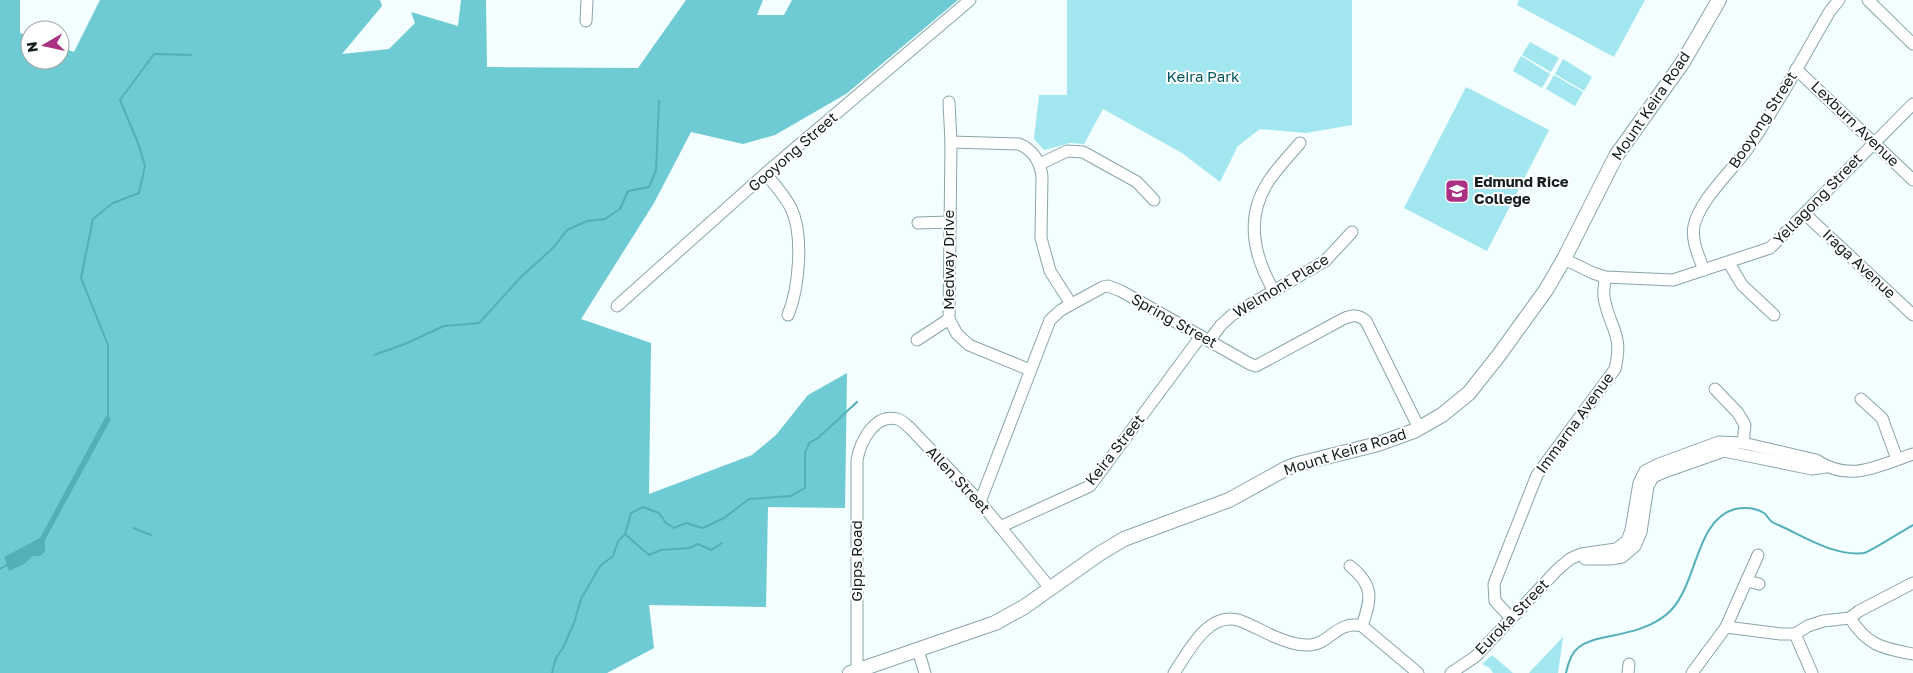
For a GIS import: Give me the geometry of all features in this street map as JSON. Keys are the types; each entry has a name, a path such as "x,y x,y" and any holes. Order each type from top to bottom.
{"main road":[{"name":"Mount Keira Road","path":"853,672 994,623 1024,607 1099,554 1124,539 1229,500 1287,468 1311,459 1378,444 1419,428 1442,415 1469,393 1536,304 1564,258 1616,156 1683,62 1719,0"}],"street":[{"path":"586,20 587,0"},
{"name":"Gooyong Street","path":"617,306 766,174 970,0"},
{"name":"Booyong Street","path":"1704,270 1693,236 1696,221 1710,196 1749,148 1830,11 1839,0"},
{"path":"1868,0 1913,44"},
{"name":"Lexburn Avenue","path":"1796,69 1913,180"},
{"name":"Medway Drive","path":"949,102 951,142 949,319 957,334 969,345 1030,370"},
{"name":"Yellagong Street","path":"1564,258 1605,278 1673,280 1770,248 1913,104"},
{"path":"951,142 1019,144 1033,153 1040,164 1042,180 1041,238 1050,271 1071,304"},
{"path":"1274,291 1263,272 1259,260 1255,243 1255,216 1268,182 1300,143"},
{"path":"1040,164 1067,151 1083,152 1137,182 1154,200"},
{"path":"766,174 791,208 798,232 796,290 788,315"},
{"name":"Iraga Avenue","path":"1805,214 1913,315"},
{"path":"918,223 950,222"},
{"name":"Welmont Place","path":"1205,339 1232,315 1325,261 1352,232"},
{"path":"1729,263 1742,285 1774,315"},
{"name":"Immarna Avenue","path":"1511,618 1495,601 1494,584 1537,475 1615,369 1619,353 1618,339 1604,296 1605,278"},
{"name":"Spring Street","path":"980,502 1050,320 1056,313 1103,287 1113,288 1250,364 1259,366 1343,319 1351,316 1360,316 1366,320 1419,428"},
{"path":"917,340 949,319"},
{"name":"Keira Street","path":"1000,527 1090,486 1205,339"},
{"path":"1715,389 1738,413 1745,425 1743,443"},
{"path":"1861,399 1882,418 1897,459"},
{"name":"Allen Street","path":"859,451 866,436 882,421 894,418 901,421 910,428 980,502 1050,588"},
{"name":"Euroka Street","path":"1451,673 1476,656 1558,569 1570,559 1581,554 1616,550 1627,541 1631,530 1639,483 1645,471 1719,442 1743,443 1816,460 1826,467"},
{"name":"Gipps Road","path":"853,672 859,451"},
{"name":"Euroka Street","path":"1570,559 1611,559 1622,557 1635,546 1641,532 1648,486 1653,477 1724,451 1812,469 1826,467 1853,473 1913,454"},
{"path":"1692,673 1726,627 1758,555"},
{"path":"1350,566 1360,575 1369,590 1369,602 1362,626"},
{"path":"1747,581 1759,584"},
{"path":"1726,627 1795,634 1808,626 1823,621 1850,618 1859,611 1913,583"},
{"path":"1850,618 1858,630 1877,646 1913,654"},
{"path":"1174,673 1199,637 1210,627 1223,621 1236,620 1286,642 1301,645 1319,643 1340,628 1352,625 1362,626 1418,673"},
{"path":"1795,634 1812,673"},
{"path":"918,650 925,673"}],"green space":[{"name":"Keira Park","path":"1067,0 1352,0 1352,125 1306,133 1260,129 1238,146 1220,182 1182,153 1103,109 1084,144 1070,143 1044,150 1034,139 1039,95 1067,95"},
{"path":"1519,0 1645,0 1614,57 1517,5"},
{"path":"1530,42 1559,58 1551,72 1522,55"},
{"path":"1521,56 1550,74 1542,88 1513,71"},
{"path":"1563,59 1592,77 1584,91 1555,74"},
{"path":"1554,75 1583,92 1575,106 1546,89"},
{"path":"1466,87 1549,130 1487,251 1404,208"},
{"path":"1563,637 1558,673 1529,673"},
{"path":"1492,655 1513,673 1493,673 1490,668 1482,664"}],"shaded area":[{"path":"0,0 20,0 20,70 70,70 70,51 74,52 100,0 380,0 382,6 342,54 389,49 415,23 411,12 458,26 461,0 486,0 487,67 638,68 686,0 763,0 757,15 784,15 792,0 958,0 846,94 775,135 743,144 691,132 654,203 581,319 651,343 649,494 752,455 776,435 808,395 847,373 845,508 768,507 766,607 649,605 654,648 607,673 0,673"},
{"path":"106,416 111,419 45,540 45,552 40,556 33,556 24,564 9,571 4,557 40,538"}],"waterway":[{"path":"108,418 108,345 81,278 93,219 113,203 139,193 145,166 138,143 120,100 154,54 191,55"},
{"path":"374,355 405,344 444,326 479,323 522,276 554,247 567,230 587,221 605,219 620,209 628,191 649,187 656,170 659,101"},
{"path":"552,673 556,658 563,648 574,623 581,599 600,566 613,556 618,541 625,534 631,513 643,507 659,513 666,523 674,528 686,523 703,528 724,518 749,499 791,496 805,488 805,453 809,443 818,438 857,402"},
{"path":"1566,673 1572,655 1576,649 1586,643 1641,628 1661,619 1667,614 1685,588 1711,526 1722,516 1735,509 1758,510 1765,514 1772,522 1816,543 1835,550 1854,553 1867,552 1913,525"},
{"path":"133,528 151,535"},
{"path":"625,534 649,555 661,550 689,548 698,544 711,550 722,543"},
{"path":"0,569 9,564"}],"place":[{"name":"Edmund Rice College","path":"1457,191"}]}
